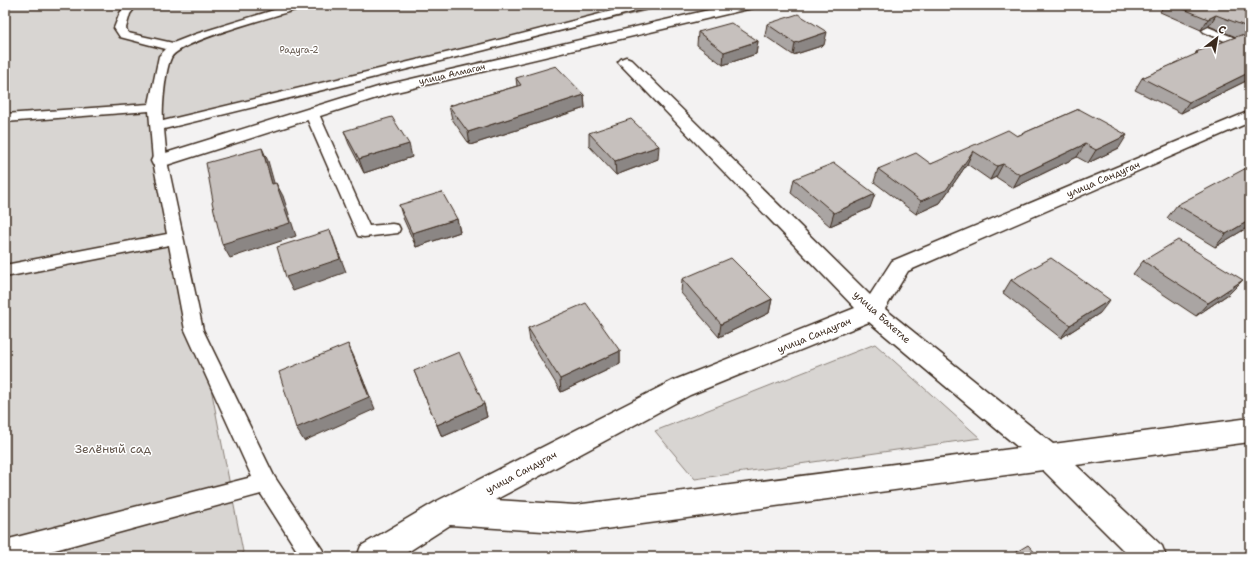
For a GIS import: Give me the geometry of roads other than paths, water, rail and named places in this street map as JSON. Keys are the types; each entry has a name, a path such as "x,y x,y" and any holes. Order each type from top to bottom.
{"street":[{"name":"улица Алмагач","path":"160,161 387,89 748,5"},
{"name":"улица Бахетле","path":"626,62 872,311 1048,456 1151,557"},
{"name":"улица Сандугач","path":"372,557 447,511 681,388 872,311 900,266 1250,116"},
{"path":"447,511 576,519 1250,430"}],"lane":[{"path":"132,5 125,13 120,28 124,35 174,47"},
{"path":"301,5 200,36 174,47 165,56 155,107 160,161 194,330 266,483 314,557"},
{"path":"156,127 481,48 648,5"},
{"path":"1208,30 1250,48"},
{"path":"5,118 155,107"},
{"path":"312,114 364,232 392,229"},
{"path":"5,271 176,238"},
{"path":"5,552 266,483"}],"park label":[{"name":"Радуга-2","path":"299,50"},
{"name":"Зелёный сад","path":"113,449"}]}
